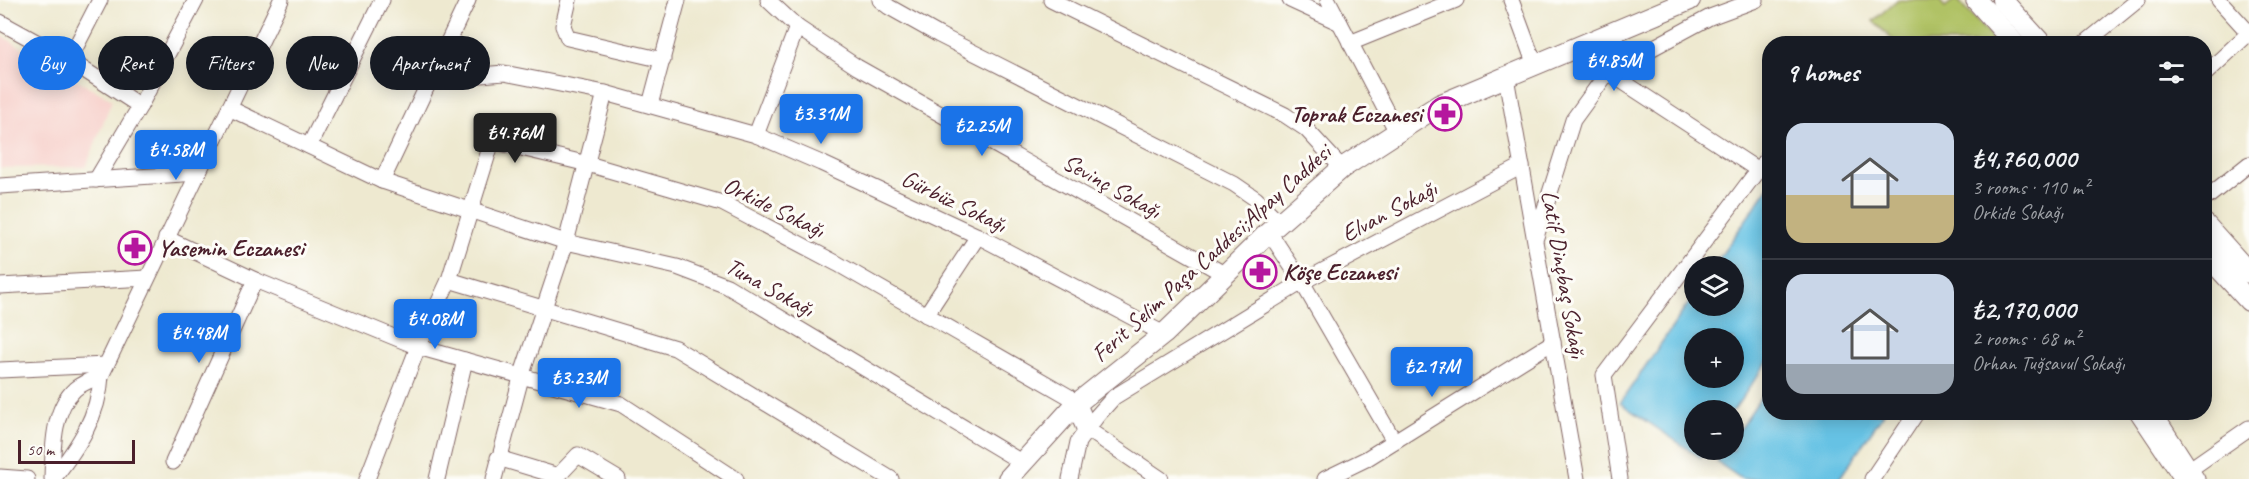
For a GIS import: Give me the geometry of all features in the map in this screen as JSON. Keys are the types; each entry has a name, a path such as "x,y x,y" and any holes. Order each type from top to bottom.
{"main road":[{"name":"Ferit Selim Paşa Caddesi;Alpay Caddesi","path":"1008,479 1076,404 1164,334 1274,227 1342,168 1439,105 1690,0"},
{"path":"1976,0 2008,36"},
{"path":"2002,0 2035,36"},
{"path":"2212,232 2249,273"},
{"path":"2212,260 2247,295"},
{"path":"1076,404 1087,429"}],"street":[{"path":"81,36 100,0"},
{"path":"96,180 140,106 196,0"},
{"path":"52,479 80,443 100,390 104,370 280,0"},
{"path":"309,146 382,0"},
{"path":"450,36 468,0"},
{"path":"569,0 563,26 568,38 663,60"},
{"path":"650,105 678,0"},
{"name":"Sevinç Sokağı","path":"768,0 797,27 857,68 1224,274"},
{"path":"880,0 889,8 939,35 1234,184 1256,199 1394,441"},
{"path":"1051,0 1285,115 1306,129 1342,168"},
{"path":"1290,0 1340,23"},
{"path":"1328,0 1397,132"},
{"path":"1350,42 1456,0"},
{"path":"1511,0 1535,65"},
{"path":"1535,240 1573,120 1608,72 1710,17 1756,0"},
{"path":"2092,36 2120,6 2138,0"},
{"path":"2212,67 2249,33 2219,0"},
{"path":"0,22 25,36"},
{"path":"756,135 797,27"},
{"path":"86,71 140,106"},
{"path":"1608,72 1758,170"},
{"name":"Gürbüz Sokağı","path":"490,74 504,73 605,93 756,135 978,236 1164,334"},
{"name":"Latif Dinçbaş Sokağı","path":"1506,77 1577,479"},
{"path":"382,181 425,90"},
{"path":"494,479 498,458 542,308 566,242 605,93"},
{"name":"Tuna Sokağı","path":"229,108 382,181 566,242 677,267 727,285 1023,463"},
{"name":"Orkide Sokağı","path":"470,211 492,141 588,164 722,203 838,264 1068,396 1076,404"},
{"path":"2212,193 2249,164"},
{"path":"1620,479 1604,375 1762,165"},
{"name":"Elvan Sokağı","path":"1070,479 1078,442 1114,397 1302,282 1522,166"},
{"path":"0,186 198,173"},
{"path":"367,479 418,347 449,280 470,211"},
{"path":"926,315 978,236"},
{"path":"166,238 255,280 418,347 522,374 621,404 736,479"},
{"path":"0,286 147,278"},
{"path":"173,462 255,280"},
{"path":"449,280 675,348 891,479"},
{"path":"1325,479 1366,459 1553,342"},
{"path":"437,479 465,360"},
{"path":"0,370 104,370"},
{"path":"52,479 53,440 62,409 76,388 104,370"},
{"path":"1872,479 1912,420"},
{"path":"2143,420 2187,476"},
{"path":"2158,420 2187,476"},
{"path":"2187,476 2249,428"},
{"path":"1087,429 1161,479"},
{"path":"498,458 558,476 578,455 618,479"},
{"path":"0,477 27,479"}],"shaded area":[{"path":"0,35 18,45 18,90 86,90 86,85 112,100 86,167 0,168"}],"green space":[{"path":"1897,0 1939,0 1945,7 1954,0 1958,0 1990,36 1889,36 1873,21"}],"water":[{"path":"1762,197 1762,369 1741,400 1684,400 1684,446 1620,403 1684,310 1684,316 1744,316 1744,256 1721,256"},
{"path":"1762,396 1762,420 1879,420 1839,479 1742,479 1717,462 1718,460 1744,460 1744,422"}],"place":[{"name":"Toprak Eczanesi","path":"1445,114"},
{"name":"Yasemin Eczanesi","path":"135,248"},
{"name":"Köşe Eczanesi","path":"1260,272"}]}
